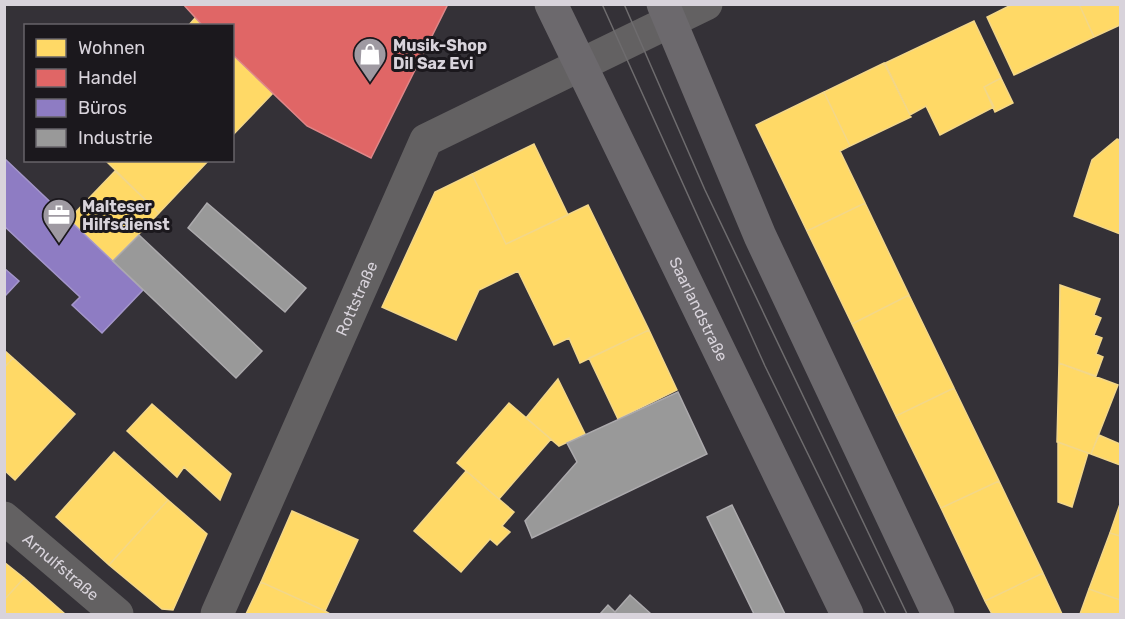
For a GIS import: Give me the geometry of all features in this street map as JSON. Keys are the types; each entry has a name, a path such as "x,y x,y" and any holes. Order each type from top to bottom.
{"main road":[{"name":"Saarlandstraße","path":"551,4 847,615"},
{"path":"667,14 760,236 938,615"}],"street":[{"name":"Rottstraße","path":"217,615 426,140 581,65 667,14 706,4"},
{"name":"Arnulfstraße","path":"4,518 117,615"}],"building: Wohnen":[{"path":"1013,4 1079,4 1094,37 1014,75 987,17"},
{"path":"1079,4 1120,4 1120,25 1094,37"},
{"path":"195,18 201,24 190,24"},
{"path":"974,21 1001,78 984,87 994,107 940,135 926,106 910,115 885,63"},
{"path":"234,56 273,93 234,134"},
{"path":"884,63 911,117 850,146 824,92"},
{"path":"1001,78 1013,103 995,112 984,87"},
{"path":"824,92 850,146 840,151 865,203 807,231 756,125"},
{"path":"1117,139 1120,140 1120,234 1074,216 1092,160"},
{"path":"534,144 568,215 506,244 472,174"},
{"path":"107,162 207,162 159,213"},
{"path":"115,171 159,213 113,261 69,219"},
{"path":"472,174 506,244 588,205 649,330 580,363 569,338 554,345 518,271 479,290 456,340 382,307 435,192"},
{"path":"865,203 909,295 852,324 807,231"},
{"path":"1060,285 1100,299 1094,315 1101,318 1094,335 1102,338 1096,354 1103,357 1096,376 1059,363"},
{"path":"909,295 954,388 896,416 852,324"},
{"path":"649,330 677,390 618,419 589,358"},
{"path":"4,350 13,358 4,368"},
{"path":"13,358 75,414 15,480 4,470 4,368"},
{"path":"1059,363 1118,385 1091,454 1057,442"},
{"path":"558,379 585,434 559,446 526,418"},
{"path":"954,388 999,481 941,508 896,416"},
{"path":"509,403 551,439 499,499 457,463"},
{"path":"152,404 231,474 220,500 184,467 177,477 127,431"},
{"path":"1099,435 1120,444 1120,465 1091,454"},
{"path":"1058,442 1088,453 1072,507 1058,502"},
{"path":"114,452 168,500 109,565 56,517"},
{"path":"466,471 514,512 502,526 510,532 497,545 490,539 461,572 414,531"},
{"path":"999,481 1043,573 985,601 941,508"},
{"path":"168,500 207,534 173,610 162,609 109,565"},
{"path":"1120,504 1120,536 1110,533"},
{"path":"292,511 358,540 325,611 261,582"},
{"path":"1110,533 1120,536 1120,600 1089,589"},
{"path":"4,562 24,578 4,600"},
{"path":"1043,573 1062,614 992,614 985,601"},
{"path":"24,578 65,614 4,614 4,600"},
{"path":"261,582 325,611 330,614 246,614"},
{"path":"1089,589 1120,600 1120,614 1080,614"}],"building: Handel":[{"path":"183,4 448,4 371,158 307,126 234,56 234,24 201,24"}],"building: Büros":[{"name":"Malteser Hilfsdienst","path":"4,158 143,290 102,333 72,305 80,297 4,226"},
{"path":"4,268 19,281 4,297"}],"building: Industrie":[{"path":"207,203 306,288 285,312 188,228"},
{"path":"139,235 262,351 236,378 113,261"},
{"path":"678,392 707,454 532,538 525,521 577,462 567,443"},
{"path":"732,505 785,614 754,614 707,517"},
{"path":"630,595 651,614 600,614 608,605 615,612"}],"tram line":[{"path":"602,4 765,366 886,614"},
{"path":"624,4 705,190 907,614"}],"place":[{"name":"Musik-Shop Dil Saz Evi","path":"370,83"},
{"name":"Malteser Hilfsdienst","path":"59,244"}]}
